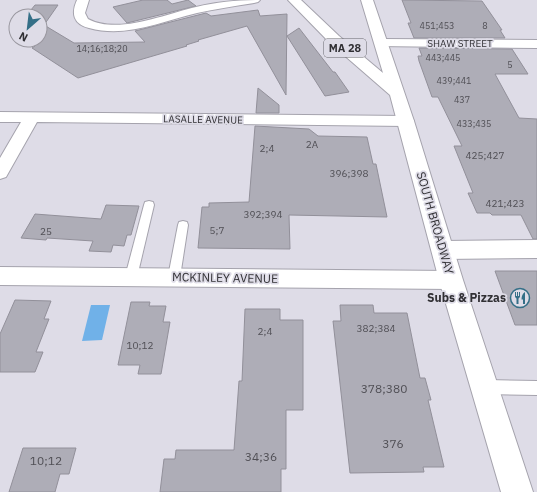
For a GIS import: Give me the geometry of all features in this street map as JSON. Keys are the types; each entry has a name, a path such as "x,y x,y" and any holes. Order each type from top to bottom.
{"main road":[{"name":"MA 28","path":"294,0 334,39 397,93"},
{"name":"SOUTH BROADWAY","path":"367,0 406,121 451,280 486,387 517,492"},
{"path":"334,39 356,45 382,43"},
{"path":"443,250 537,249"}],"street":[{"path":"83,0 79,8 80,17 84,23 104,28 125,29 196,10 254,0"},
{"name":"SHAW STREET","path":"382,43 537,44"},
{"name":"LASALLE AVENUE","path":"0,117 406,121"},
{"path":"0,173 32,118"},
{"name":"MCKINLEY AVENUE","path":"0,276 451,280"}],"lane":[{"path":"131,277 148,205"},
{"path":"174,277 183,225"},
{"path":"486,387 537,388"}],"water":[{"path":"91,305 110,305 102,340 82,341"}],"building":[{"path":"143,0 167,0 172,4 188,0 196,6 127,23 113,7"},
{"path":"402,0 482,1 502,30 500,30 505,38 414,38 408,23 411,23"},
{"path":"35,5 58,5 48,19 48,8 33,8"},
{"path":"258,10 260,16 287,14 286,95 247,26 198,40 199,41 186,45 187,46 78,78 32,48 48,48 48,27 74,43 145,42 135,31 206,13 211,16"},
{"path":"299,28 333,72 335,72 349,92 325,96 287,36"},
{"path":"419,48 512,49 528,74 495,74 519,118 537,119 537,239 533,239 521,215 492,215 490,213 477,213 468,193 473,193 454,146 462,146 438,97 432,97 419,61 418,56 422,56"},
{"path":"258,88 279,105 279,113 256,113"},
{"path":"255,126 309,129 318,136 367,137 373,164 376,164 387,217 289,215 290,249 198,248 202,207 209,207 209,203 249,202"},
{"path":"106,205 139,206 131,235 127,235 124,246 113,245 111,252 89,251 93,241 21,238 35,214 101,219"},
{"path":"495,271 537,271 537,325 515,325"},
{"path":"15,300 51,301 44,319 49,319 36,352 43,352 35,372 0,372 0,334"},
{"path":"131,302 150,302 149,306 166,306 163,322 170,322 161,374 138,374 140,365 118,365"},
{"path":"340,305 373,305 374,313 407,313 420,378 425,378 431,400 428,400 444,467 423,467 424,472 350,473 333,321 341,321"},
{"path":"245,309 280,309 280,320 303,320 303,410 286,410 286,469 281,469 281,492 160,492 164,459 175,459 176,450 234,450 239,381 242,381"},
{"path":"23,448 76,448 69,474 60,474 55,492 9,492"}],"place":[{"name":"Subs & Pizzas","path":"520,298"}]}
